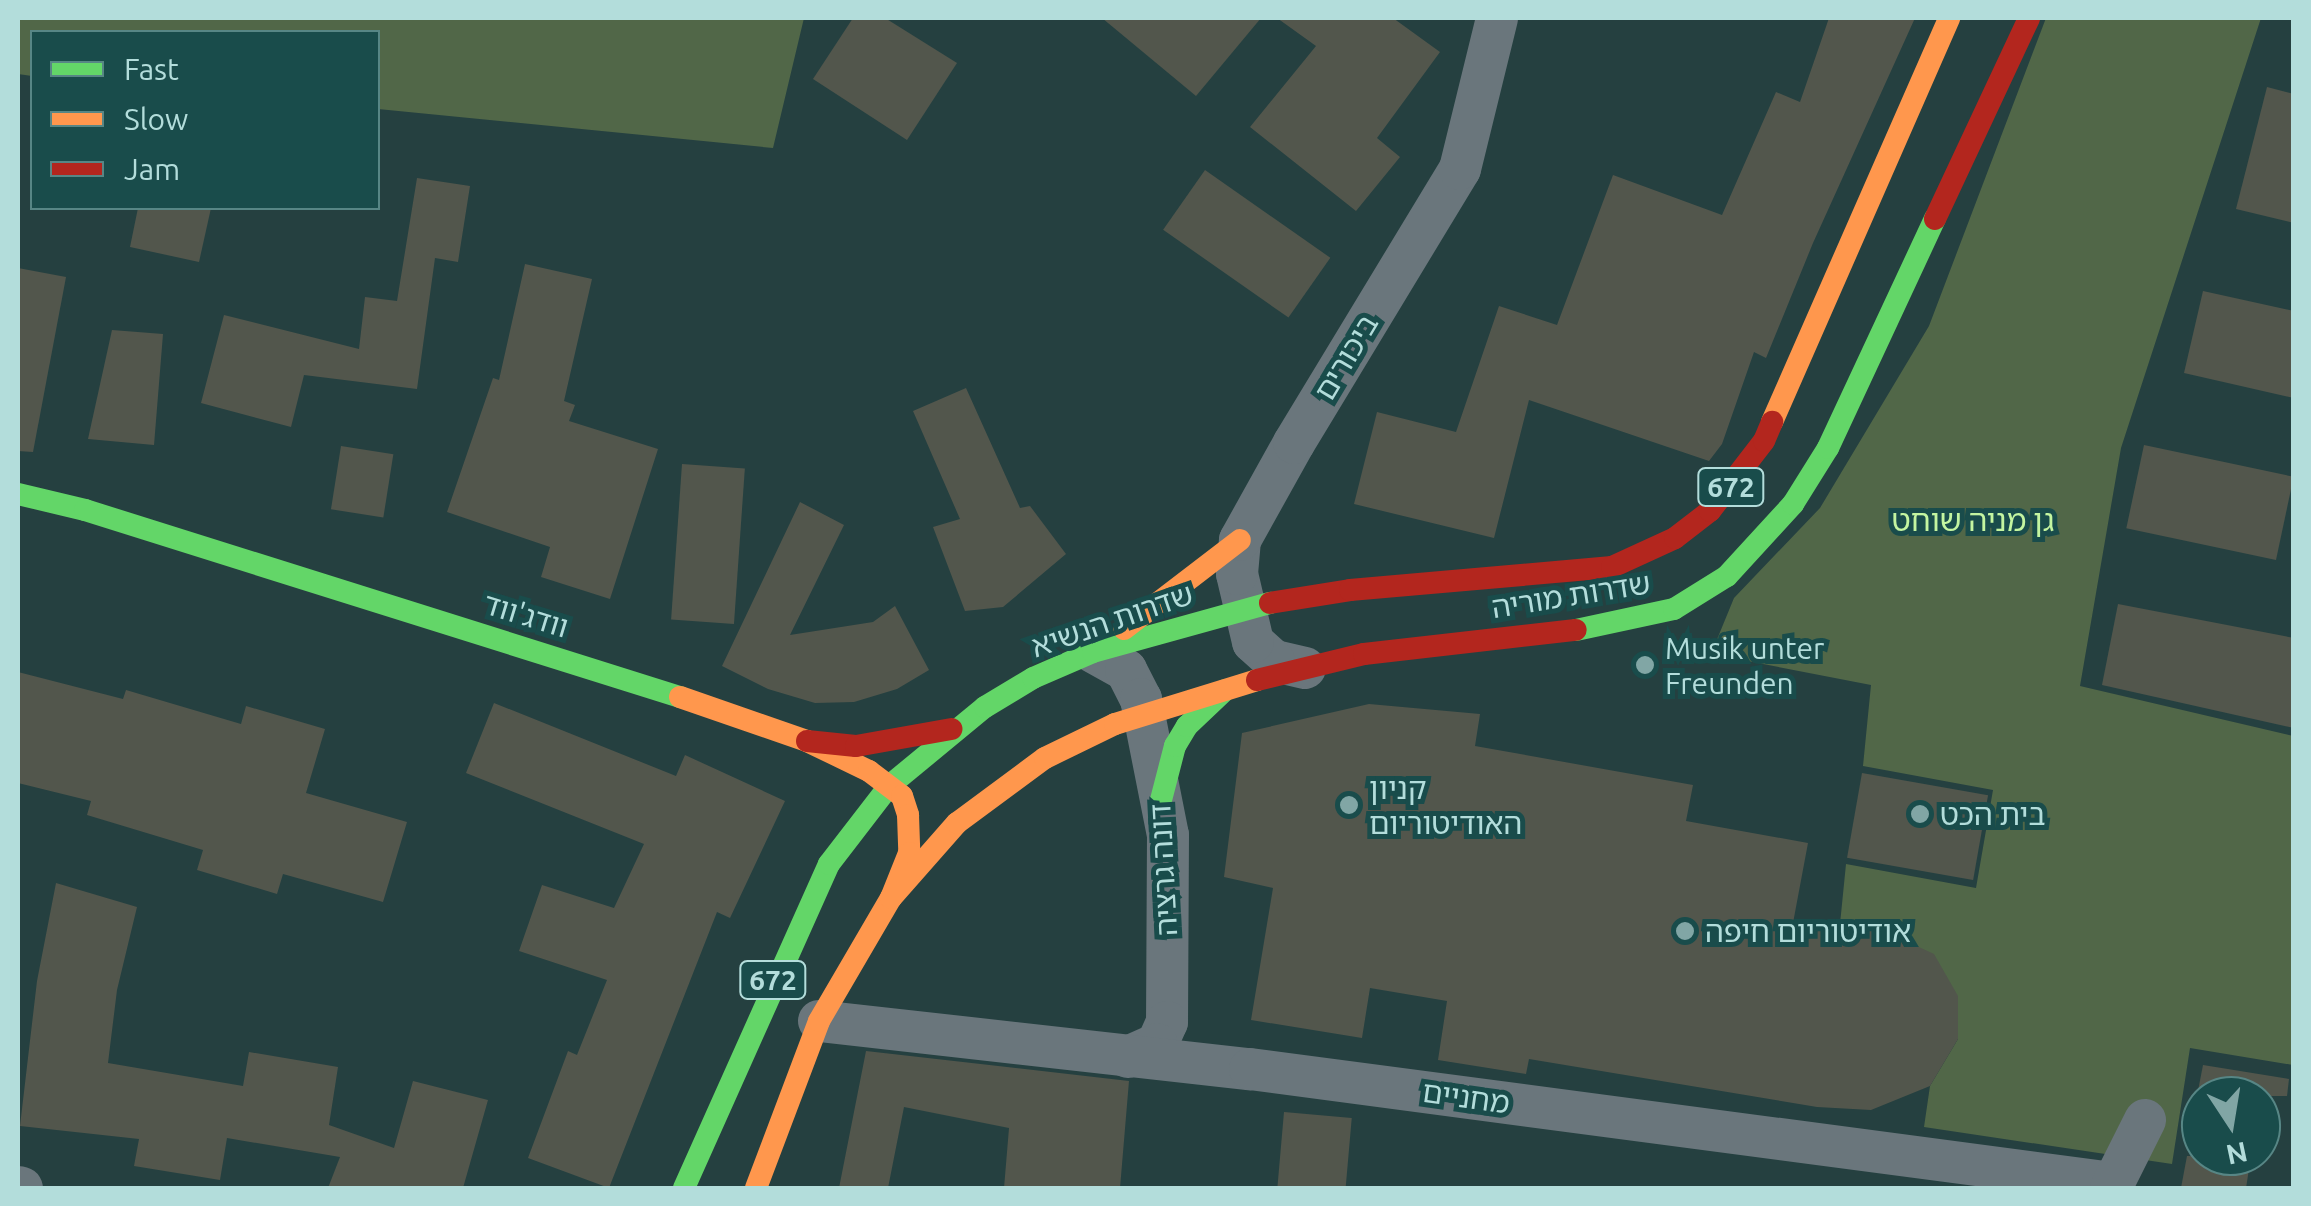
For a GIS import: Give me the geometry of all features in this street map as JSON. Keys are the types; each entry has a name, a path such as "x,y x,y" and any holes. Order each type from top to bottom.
{"main road":[{"name":"שדרות מוריה","path":"1243,607 1350,590 1612,568 1675,538 1710,511 1764,442 1949,18"},
{"name":"שדרות מוריה","path":"1144,713 1304,668 1405,648 1610,626 1674,608 1727,576 1793,504 1828,448 2030,18"},
{"name":"וודג'ווד","path":"18,494 84,510 566,658 806,741 889,786"},
{"path":"1094,652 1240,540"},
{"name":"שדרות הנשיא","path":"684,1188 806,906 849,834 889,786 954,728 1033,678 1094,652 1243,607"},
{"path":"1161,800 1175,746 1194,718 1228,687"},
{"name":"672","path":"756,1188 819,1021 890,898 934,844 997,790 1084,736 1144,713"},
{"path":"806,741 856,746 954,728"},
{"path":"889,786 902,796 910,834 910,853 890,898"}],"street":[{"name":"ביכורים","path":"1304,668 1261,653 1243,607 1237,574 1240,540 1294,443 1460,169 1498,18"},
{"name":"דונה גרציה","path":"1094,652 1126,670 1144,713 1168,836 1168,1004"},
{"path":"1128,1057 1150,1049 1162,1038 1168,1004"},
{"path":"1168,1004 1198,1046 1217,1058 1250,1068"},
{"name":"מחניים","path":"819,1021 1250,1068 2112,1186"},
{"path":"2112,1186 2145,1120"}],"green space":[{"path":"18,18 804,18 773,148 380,109 380,30 30,30 30,76 18,74"},
{"name":"גן מניה שוחט","path":"2046,18 2261,18 2121,448 2080,686 2293,736 2293,1065 2190,1048 2186,1076 2181,1076 2181,1106 2172,1164 1924,1127 1930,1086 1958,1039 1840,924 1846,864 1976,888 1993,790 1863,766 1871,685 1711,654 1734,598 1820,508 1929,326"}],"building":[{"path":"853,18 885,18 957,63 907,140 813,79"},
{"path":"1102,18 1261,18 1196,96"},
{"path":"1277,18 1393,18 1440,52 1377,138 1400,157 1356,211 1250,127 1316,46"},
{"path":"1829,18 1915,18 1813,243 1766,358 1754,352 1722,444 1709,461 1529,400 1494,538 1354,504 1377,412 1456,432 1499,306 1557,325 1613,175 1722,215 1776,92 1800,102"},
{"path":"2267,87 2294,94 2294,223 2236,209"},
{"path":"1205,170 1330,258 1288,318 1163,230"},
{"path":"417,178 470,186 458,262 435,258 417,389 304,375 291,427 201,403 224,315 359,349 365,297 397,301"},
{"path":"138,210 211,210 199,262 130,247"},
{"path":"525,264 592,279 564,401 575,405 569,421 658,449 610,599 541,577 550,547 447,512 493,378 499,380"},
{"path":"18,268 66,277 33,452 18,451"},
{"path":"2203,291 2294,311 2294,398 2184,373"},
{"path":"112,330 163,334 154,445 88,439"},
{"path":"966,388 1020,508 1030,506 1066,554 1003,607 965,611 933,527 960,519 913,411"},
{"path":"2144,445 2294,477 2276,560 2126,528"},
{"path":"341,446 393,454 383,518 331,509"},
{"path":"682,464 745,468 734,624 671,620"},
{"path":"800,502 844,525 790,635 873,622 895,606 929,670 897,689 854,702 815,703 768,689 722,666"},
{"path":"2118,604 2294,638 2294,728 2102,685"},
{"path":"18,672 123,699 126,690 241,724 246,706 325,729 306,793 407,822 383,902 283,874 277,894 197,870 203,850 87,815 91,801 18,783"},
{"path":"494,703 676,776 685,755 785,801 730,918 717,912 609,1188 528,1158 568,1051 577,1055 607,980 519,951 542,885 614,908 644,844 466,773"},
{"path":"1369,704 1480,714 1475,746 1693,785 1686,821 1808,843 1793,923 1840,924 1895,936 1934,954 1958,996 1958,1039 1930,1086 1871,1110 1817,1107 1529,1059 1526,1074 1438,1060 1447,1001 1370,988 1362,1038 1251,1020 1273,888 1224,877 1242,733"},
{"name":"בית הכט","path":"1862,773 1988,795 1973,880 1847,858"},
{"path":"56,883 137,907 117,990 108,1063 243,1086 249,1052 338,1067 329,1125 394,1148 413,1081 488,1100 463,1188 328,1188 340,1157 227,1138 220,1180 134,1166 139,1139 20,1126 37,981"},
{"path":"866,1051 1129,1081 1120,1188 1004,1188 1009,1128 904,1107 888,1188 839,1188"},
{"path":"2203,1065 2271,1076 2201,1076"},
{"path":"2281,1078 2289,1079 2287,1096 2281,1096"},
{"path":"1284,1112 1352,1118 1346,1188 1277,1188"},
{"path":"2183,1176 2248,1176 2246,1188 2181,1188"}],"traffic: fast":[{"path":"1576,630 1674,609 1727,576 1793,504 1828,448 1935,219"},
{"path":"18,494 85,510 680,697"},
{"path":"684,1188 829,864 889,786 985,707 1033,678 1093,652 1270,603"},
{"path":"1161,800 1175,746 1187,726 1225,690"}],"traffic: slow":[{"path":"1772,422 1949,18"},
{"path":"1124,629 1240,540"},
{"path":"756,1188 819,1021 891,898 957,823 1045,758 1115,724 1257,680"},
{"path":"680,697 807,741 869,771 902,796 908,815 909,853 891,898"}],"traffic: jam":[{"path":"1935,219 2029,18"},
{"path":"1270,603 1350,590 1612,567 1675,538 1710,511 1764,441 1772,422"},
{"path":"1257,680 1364,654 1576,630"},
{"path":"807,741 856,746 951,729"}],"place":[{"name":"Musik unter Freunden","path":"1645,665"},
{"name":"קניון האודיטוריום","path":"1349,805"},
{"name":"בית הכט","path":"1920,814"},
{"name":"אודיטוריום חיפה","path":"1685,931"}]}
